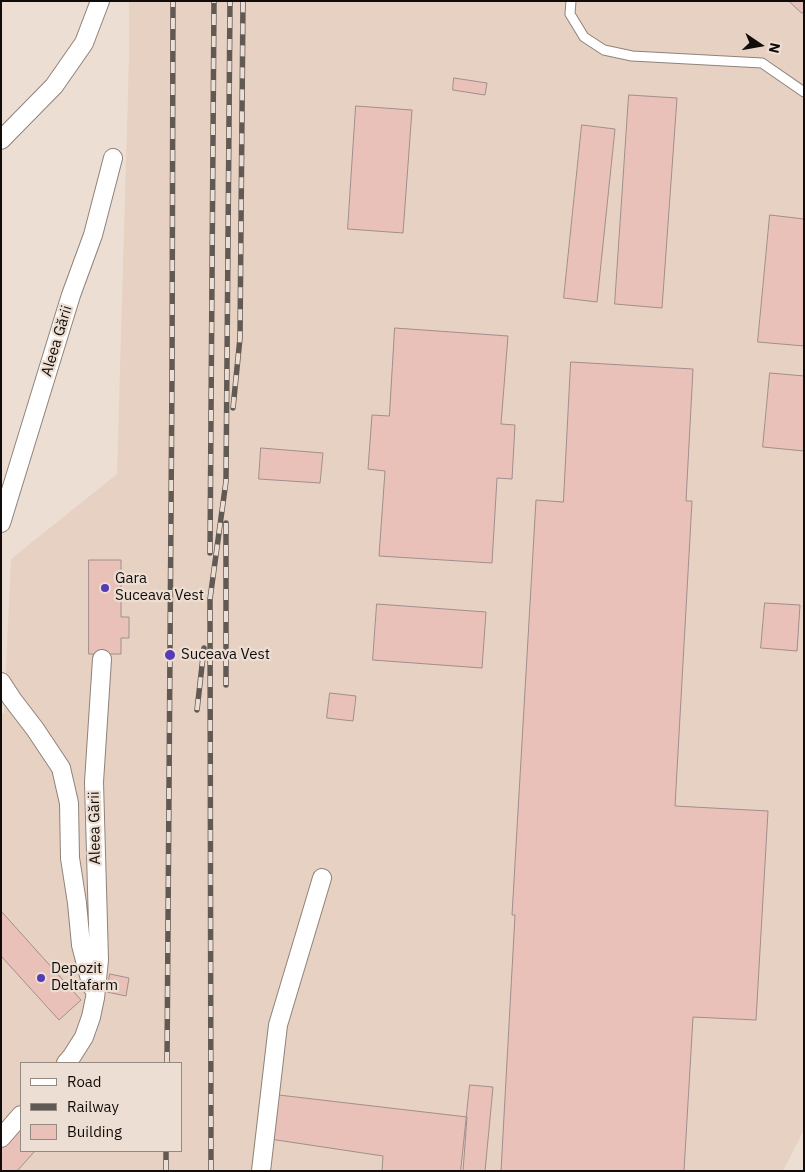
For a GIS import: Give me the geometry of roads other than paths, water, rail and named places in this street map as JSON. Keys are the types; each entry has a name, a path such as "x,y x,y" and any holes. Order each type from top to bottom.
{"street":[{"path":"4,137 54,86 84,43 100,1"},
{"name":"Aleea Gării","path":"1,523 71,295 93,235 113,158"},
{"name":"Aleea Gării","path":"67,1062 84,1037 91,1017 99,960 94,782 102,659"},
{"name":"Aleea Gării","path":"1,682 62,768 69,803 70,858 81,945 95,998"},
{"path":"261,1171 278,1025 322,878"},
{"path":"1,1138 20,1116"}],"lane":[{"path":"571,1 570,14 584,37 604,50 632,56 762,63 804,92"}],"railway":[{"path":"167,1062 173,1"},
{"path":"210,553 214,1"},
{"path":"211,1171 210,599 226,481 230,1"},
{"path":"233,408 240,338 243,1"},
{"path":"226,523 226,685"},
{"path":"197,710 204,648"},
{"path":"166,1152 166,1171"}],"place":[{"name":"Gara Suceava Vest","path":"105,588"},
{"name":"Suceava Vest","path":"170,655"},
{"name":"Depozit Deltafarm","path":"41,978"}]}
